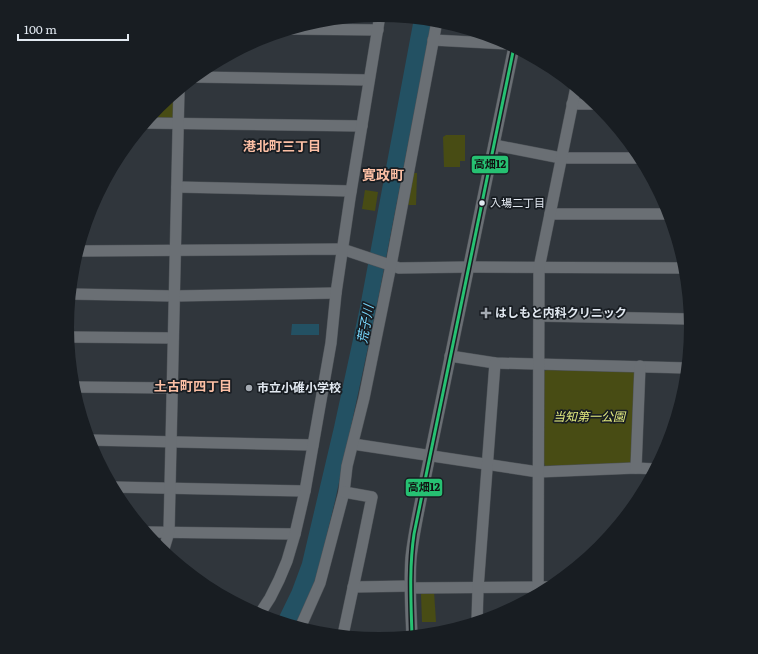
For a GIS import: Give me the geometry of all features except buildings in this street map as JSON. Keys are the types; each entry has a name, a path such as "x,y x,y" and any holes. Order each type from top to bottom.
{"street":[{"path":"263,609 279,580 286,561 295,534 305,491 331,343 342,249 379,22"},
{"path":"303,623 320,583 344,492 347,466 364,398 436,27"},
{"path":"313,29 378,30"},
{"path":"433,40 491,43"},
{"path":"412,630 410,587 411,559 422,494 513,53"},
{"path":"204,77 369,80"},
{"path":"538,587 539,268 575,93"},
{"path":"165,545 169,532 179,97"},
{"path":"572,104 587,104"},
{"path":"153,123 362,126"},
{"path":"494,145 561,158 633,158"},
{"path":"176,187 351,191"},
{"path":"550,214 662,214"},
{"path":"83,251 342,249 399,268 678,268"},
{"path":"76,294 174,296 336,293"},
{"path":"538,316 684,319"},
{"path":"75,337 173,338"},
{"path":"450,356 495,363 681,368"},
{"path":"478,616 478,588 495,363"},
{"path":"636,468 640,366"},
{"path":"80,387 172,388"},
{"path":"96,440 314,444"},
{"path":"353,444 538,472 649,469"},
{"path":"120,487 305,491"},
{"path":"344,492 372,497 344,630"},
{"path":"153,532 295,534"},
{"path":"353,587 478,588 532,591"}],"green space":[{"path":"175,101 174,117 171,120 156,119"},
{"path":"446,135 465,135 465,161 460,161 460,167 444,167 443,137"},
{"path":"413,173 417,173 416,205 407,205"},
{"path":"365,190 378,192 375,211 362,209"},
{"name":"当知第一公園","path":"544,371 635,371 631,463 545,466"},
{"path":"422,591 434,591 436,622 422,622"}],"water":[{"name":"荒子川","path":"413,24 431,27 376,310 335,501 317,575 297,621 280,616 292,590 302,563 360,307"},
{"path":"292,324 319,324 319,335 291,335"}],"transit line":[{"name":"高畑12","path":"412,630 411,572 414,534 513,52"}],"place":[{"name":"入場二丁目","path":"482,203"},
{"name":"はしもと内科クリニック","path":"486,313"},
{"name":"市立小碓小学校","path":"249,388"}],"district":[{"name":"港北町三丁目","path":"282,146"},
{"name":"寛政町","path":"383,175"},
{"name":"土古町四丁目","path":"193,386"}]}
